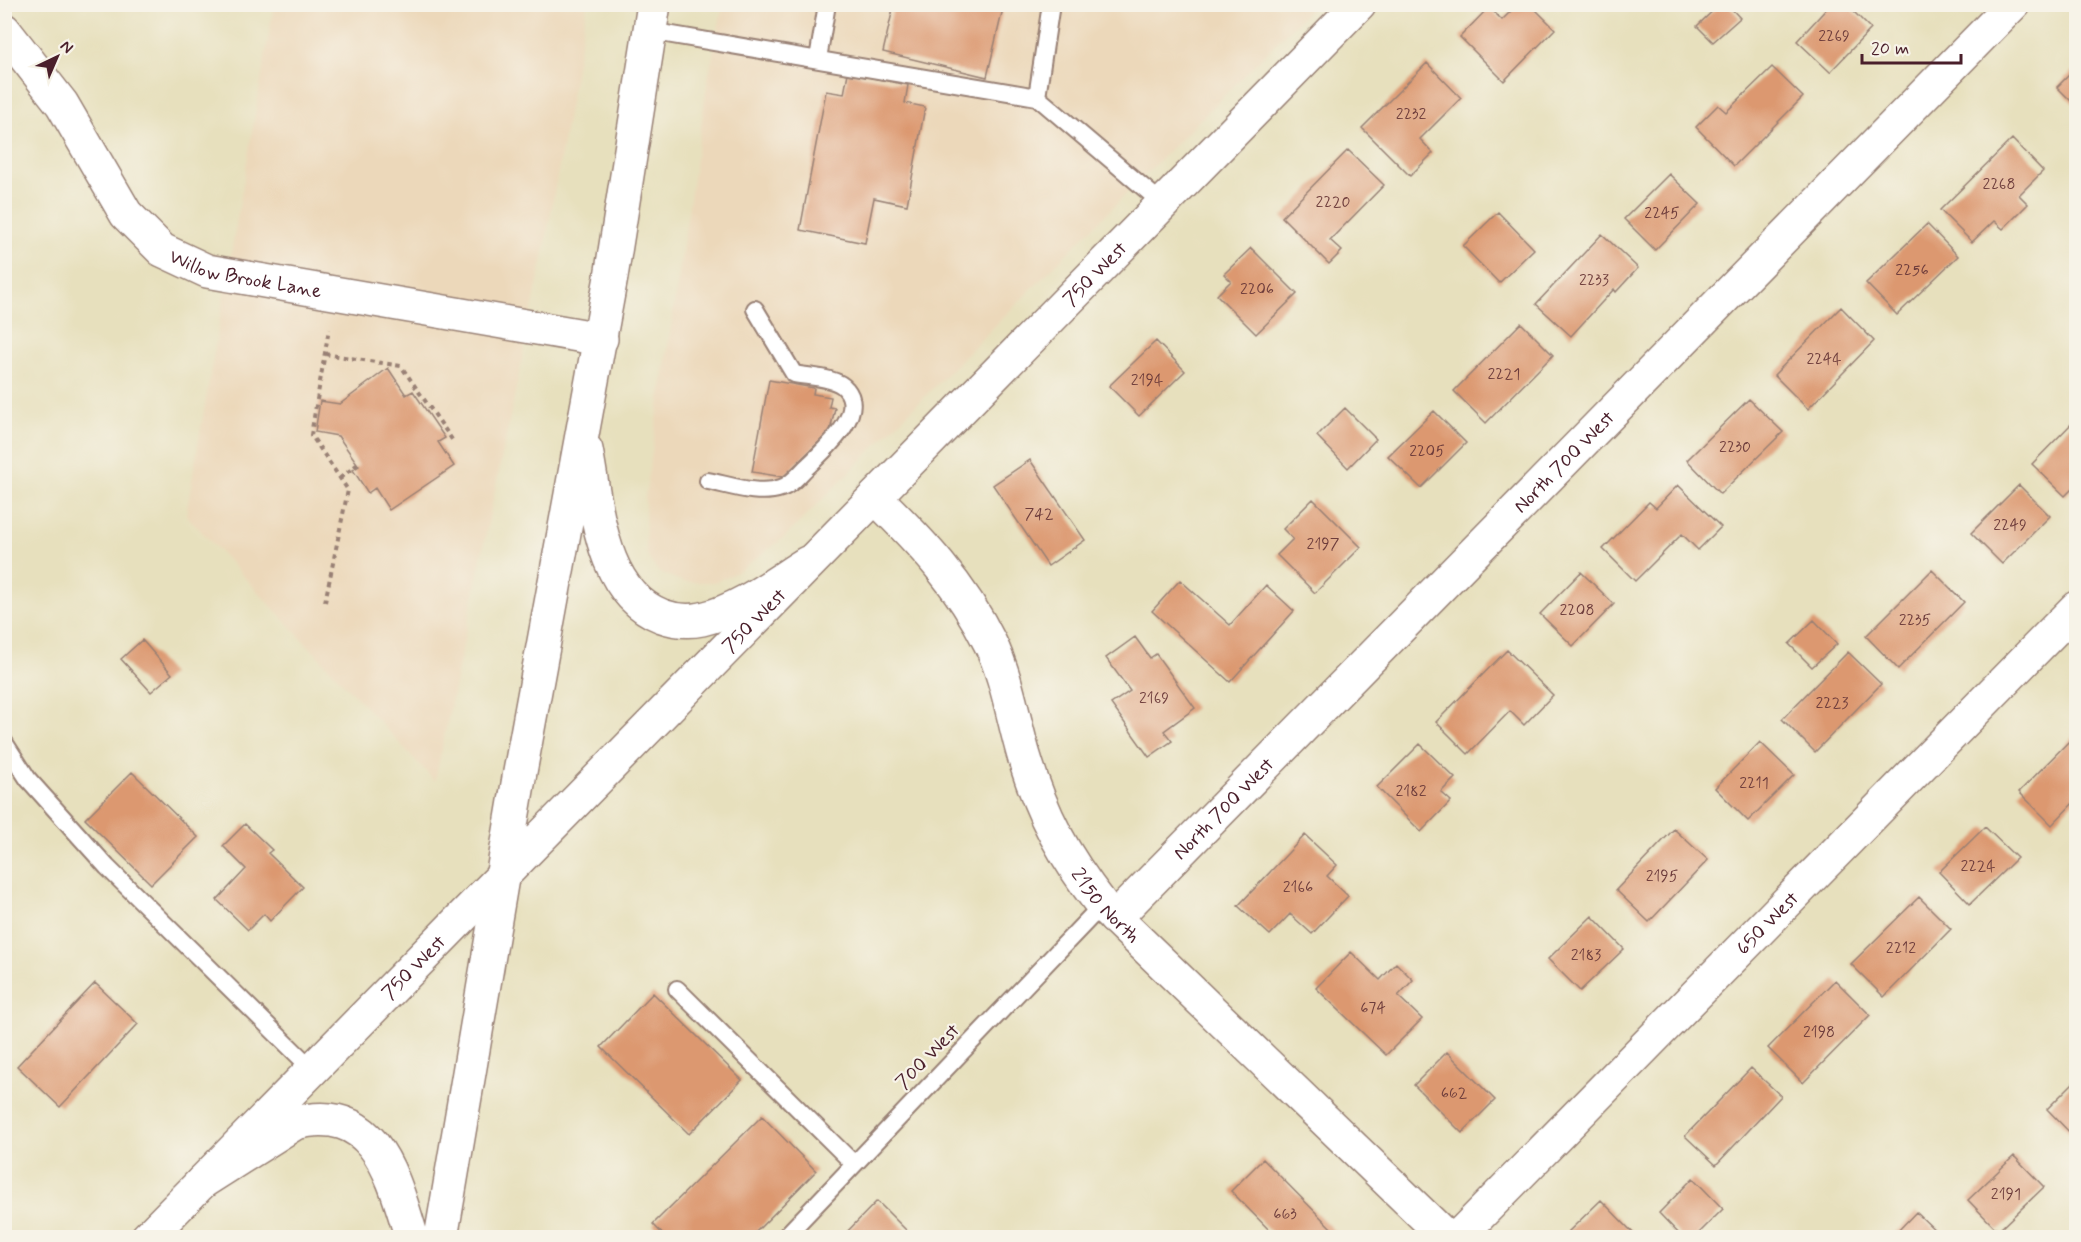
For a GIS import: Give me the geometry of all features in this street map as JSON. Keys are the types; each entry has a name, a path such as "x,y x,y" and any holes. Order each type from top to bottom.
{"street":[{"name":"750 West","path":"147,1238 807,563 875,497 1359,4"},
{"name":"North 700 West","path":"1108,912 2013,4"},
{"path":"441,1238 503,874 600,339 651,18"},
{"name":"Willow Brook Lane","path":"4,30 62,104 126,214 162,250 207,271 600,339"},
{"path":"583,431 608,553 626,591 646,610 678,621 702,619 731,608 807,563"},
{"name":"2150 North","path":"875,497 921,541 953,580 991,644 1039,801 1056,839 1108,912 1447,1238"},
{"name":"650 West","path":"1457,1238 2076,608"},
{"path":"202,1182 295,1123 312,1119 332,1120 366,1136 383,1155 392,1173 412,1238"}],"lane":[{"path":"818,59 827,4"},
{"path":"1037,97 1051,4"},
{"path":"651,18 818,59 1037,97 1163,204"},
{"path":"708,481 759,490 783,488 837,437 849,414 851,399 848,390 840,383 794,374 755,309"},
{"path":"4,742 28,780 107,867 312,1069"},
{"name":"700 West","path":"784,1238 854,1164 1108,912"},
{"path":"677,989 854,1164"}],"path":[{"path":"325,602 348,490 311,435 330,329"},
{"path":"325,354 401,366 453,441"},
{"path":"340,478 358,464"}],"shaded area":[{"path":"274,5 587,5 544,252 435,781 186,515"},
{"path":"723,5 1314,5 785,537 739,571 724,578 715,582 684,582 659,572 649,560 646,548 645,499 708,79"}],"building":[{"path":"894,4 1004,4 987,77 883,52"},
{"path":"1518,4 1530,4 1555,29 1504,81 1460,37 1489,7 1502,20"},
{"path":"1720,4 1727,4 1740,18 1713,42 1697,26"},
{"path":"1831,4 1846,4 1871,29 1830,72 1797,41"},
{"path":"1427,63 1461,98 1420,139 1433,153 1410,176 1362,128"},
{"path":"1772,67 1803,97 1734,166 1696,127 1718,105 1726,112"},
{"path":"2076,68 2076,106 2057,87"},
{"path":"848,73 908,85 905,103 925,107 907,205 874,198 865,243 800,230 826,91 844,94"},
{"path":"2012,139 2043,171 2019,195 2028,204 2003,229 1994,221 1972,242 1940,210"},
{"path":"1348,150 1384,185 1330,240 1342,251 1329,264 1282,217"},
{"path":"1669,174 1700,204 1655,250 1624,219"},
{"path":"1498,212 1534,249 1499,283 1463,246"},
{"path":"1927,224 1958,256 1897,315 1866,283"},
{"path":"1602,234 1638,268 1616,292 1614,289 1571,336 1536,304"},
{"path":"1251,248 1297,294 1256,334 1217,295 1231,281 1224,274"},
{"path":"1841,307 1874,341 1808,409 1774,375"},
{"path":"1521,323 1553,355 1486,423 1454,391"},
{"path":"1156,341 1185,371 1139,416 1109,386"},
{"path":"388,368 406,395 413,391 445,438 438,442 454,466 389,510 375,488 368,493 353,470 359,466 338,436 315,432 320,401 340,404"},
{"path":"769,380 814,388 813,394 831,397 829,407 835,408 830,431 783,477 752,472"},
{"path":"1749,399 1783,432 1720,494 1687,460"},
{"path":"1345,408 1376,439 1348,468 1317,436"},
{"path":"1434,411 1466,443 1421,488 1388,456"},
{"path":"2076,419 2076,485 2065,496 2032,464"},
{"path":"1030,460 1085,540 1048,566 993,485"},
{"path":"1678,485 1721,527 1698,550 1682,534 1635,581 1603,549 1649,502 1656,508"},
{"path":"2019,485 2050,516 2002,564 1971,533"},
{"path":"1313,499 1361,547 1315,593 1277,555 1293,539 1283,529"},
{"path":"1932,570 1964,602 1898,669 1866,636"},
{"path":"1581,572 1614,604 1573,646 1540,614"},
{"path":"1180,580 1230,625 1266,585 1294,611 1230,682 1152,611"},
{"path":"1814,620 1837,644 1812,667 1789,644"},
{"path":"1135,637 1150,658 1156,654 1195,708 1164,731 1172,741 1149,757 1111,704 1130,691 1106,658"},
{"path":"142,640 172,674 151,692 121,659"},
{"path":"1507,650 1553,695 1524,725 1510,711 1468,754 1436,722"},
{"path":"1848,652 1881,684 1815,752 1782,719"},
{"path":"2076,734 2076,800 2052,825 2019,792"},
{"path":"1760,742 1794,775 1748,821 1715,788"},
{"path":"1420,744 1455,778 1441,792 1451,801 1421,832 1377,787"},
{"path":"132,772 198,837 151,884 85,819"},
{"path":"245,824 272,850 268,853 303,887 270,921 264,914 248,930 217,900 246,869 223,846"},
{"path":"1985,827 2017,858 1970,904 1939,872"},
{"path":"1674,829 1708,860 1649,922 1616,890"},
{"path":"1305,835 1337,865 1327,876 1348,896 1312,934 1290,914 1270,935 1238,906"},
{"path":"1919,897 1951,929 1884,997 1851,964"},
{"path":"1592,916 1624,949 1580,991 1548,959"},
{"path":"1351,952 1380,980 1396,963 1413,980 1398,996 1422,1019 1386,1055 1316,988"},
{"path":"1835,980 1870,1015 1803,1083 1768,1048"},
{"path":"95,983 138,1024 60,1107 17,1066"},
{"path":"653,993 742,1080 689,1134 601,1047"},
{"path":"1447,1052 1495,1100 1462,1133 1414,1085"},
{"path":"1751,1068 1781,1096 1716,1165 1685,1136"},
{"path":"2076,1080 2076,1139 2047,1109"},
{"path":"762,1116 816,1171 750,1238 666,1238 653,1224"},
{"path":"2014,1156 2044,1187 1998,1231 1968,1200"},
{"path":"1263,1159 1338,1235 1335,1238 1277,1238 1231,1191"},
{"path":"1693,1178 1723,1209 1694,1238 1683,1238 1659,1213"},
{"path":"1601,1200 1638,1238 1574,1238 1568,1232"},
{"path":"877,1201 914,1238 841,1238"},
{"path":"1916,1212 1943,1238 1898,1238 1895,1234"}]}
